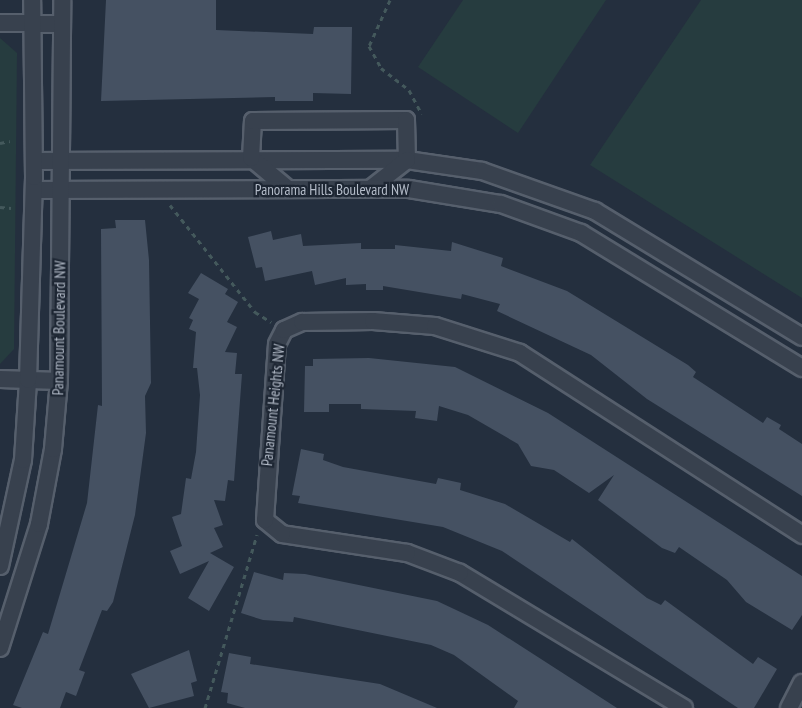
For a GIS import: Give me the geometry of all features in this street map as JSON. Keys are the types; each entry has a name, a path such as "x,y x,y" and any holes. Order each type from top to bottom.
{"street":[{"name":"Panamount Boulevard NW","path":"0,566 23,460 28,380 34,161 32,0"},
{"name":"Panamount Boulevard NW","path":"0,648 39,524 53,449 59,381 62,0"},
{"path":"0,23 62,24"},
{"path":"288,189 251,158 253,121 406,120 407,160 370,189"},
{"name":"Panorama Hills Boulevard NW","path":"34,161 61,158 407,160 482,171 595,211 802,338"},
{"name":"Panorama Hills Boulevard NW","path":"33,190 409,189 501,204 581,233 802,368"},
{"name":"Panamount Heights NW","path":"265,520 277,344 284,330 302,322 435,326 520,353 802,535"},
{"path":"0,379 59,381"},
{"path":"265,520 282,534 407,553 460,573 684,708"},
{"path":"789,708 802,683"}],"path":[{"path":"390,0 369,46 381,68 409,90 422,111 422,123"},
{"path":"0,143 10,141"},
{"path":"163,190 175,215 255,312 284,330"},
{"path":"0,207 11,208"},
{"path":"205,708 255,538 265,520"}],"green space":[{"path":"463,0 606,0 518,133 418,67"},
{"path":"701,0 802,0 802,298 590,165"},
{"path":"0,38 17,53 14,349 0,364"}],"building":[{"path":"106,0 216,0 216,30 313,34 314,27 352,27 351,94 313,93 313,101 275,101 275,97 101,101"},
{"path":"115,220 145,220 149,260 151,383 145,396 146,433 135,515 113,602 107,611 102,610 79,670 85,672 76,696 66,692 60,708 22,708 13,705 43,632 48,634 87,503 98,405 102,406 101,229 116,228"},
{"path":"271,231 273,240 301,234 303,246 361,243 361,249 395,249 395,245 451,251 452,242 503,258 501,266 567,291 688,365 696,372 693,377 763,423 767,417 781,425 779,429 802,444 802,496 647,399 591,355 497,311 500,304 462,294 461,299 383,286 383,290 366,290 366,284 346,285 346,278 315,285 312,271 265,281 262,267 256,268 248,237"},
{"path":"201,273 228,289 225,294 238,302 227,322 237,327 225,352 237,353 235,374 242,374 234,481 228,480 225,501 214,500 223,525 214,528 223,547 210,553 234,567 209,611 188,598 209,561 180,574 170,551 182,546 172,517 181,514 186,478 191,479 196,452 200,395 197,368 193,368 196,332 189,329 193,320 189,318 199,299 188,293"},
{"path":"369,358 455,367 548,413 802,576 802,615 792,630 746,602 727,580 679,547 675,553 662,548 598,500 614,475 589,493 554,470 531,466 518,444 468,415 439,406 437,421 415,418 416,411 361,409 361,404 329,404 329,412 304,412 305,366 313,366 313,359"},
{"path":"301,449 324,454 323,460 343,467 436,484 438,478 461,483 460,490 505,504 570,542 572,539 647,598 661,605 665,600 753,664 758,657 777,669 754,708 738,708 502,551 443,527 298,503 300,496 292,495"},
{"path":"254,572 283,580 284,573 305,574 437,601 488,625 617,708 514,708 518,701 454,655 431,645 294,617 293,622 263,620 241,613"},
{"path":"189,650 197,681 191,683 194,696 149,708 131,674"},
{"path":"229,653 251,657 250,664 380,684 437,708 245,708 227,703 228,693 221,692"}]}
